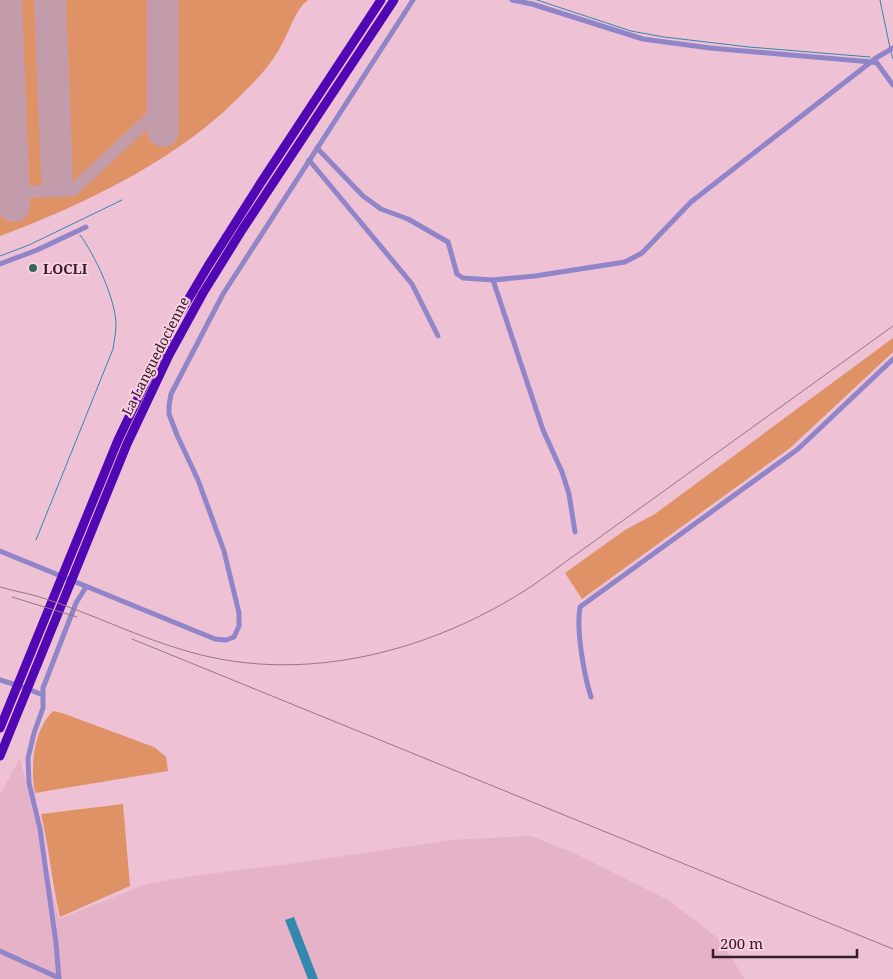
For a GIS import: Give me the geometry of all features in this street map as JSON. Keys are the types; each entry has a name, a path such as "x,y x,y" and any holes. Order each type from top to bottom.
{"highway":[{"path":"373,13 377,0"},
{"name":"La Languedocienne","path":"0,728 64,569 130,414 173,325 255,192 382,0"},
{"name":"La Languedocienne","path":"0,756 127,444 182,329 247,222 394,0"}],"street":[{"path":"0,551 215,639 226,640 234,637 239,626 239,613 224,551 198,480 169,414 171,394 223,294 413,0"},
{"path":"512,0 532,4 643,39 710,48 872,62 877,64 893,85"},
{"path":"317,148 363,196 380,209 408,219 448,242 457,274 463,278 493,280 535,276 625,262 642,253 691,202 886,51 893,48"},
{"path":"309,160 412,284 438,336"},
{"path":"0,264 37,250 86,227"},
{"path":"493,280 543,430 562,472 569,494 575,532"},
{"path":"591,697 578,616 580,607 798,449 893,359"},
{"path":"59,979 43,846 38,818 30,792 28,774 30,749 43,708 43,688 46,678 76,603 86,587"},
{"path":"0,680 43,696"},
{"path":"0,951 59,979"}],"shaded area":[{"path":"0,0 308,0 296,14 280,48 263,72 223,112 195,135 165,156 100,193 67,209 0,236"},
{"path":"893,338 893,352 790,448 582,599 565,573 625,530 655,514"},
{"path":"53,711 154,747 166,757 168,771 35,793 33,761 37,739 46,719"},
{"path":"20,758 59,919 146,884 452,840 531,836 578,855 668,900 719,939 745,979 0,979 0,795"},
{"path":"123,804 130,886 60,917 41,814"}],"water":[{"path":"294,917 318,979 308,979 285,920"}],"waterway":[{"path":"537,0 631,31 664,37 749,47 870,57"},
{"path":"880,0 890,48"},
{"path":"891,52 893,59"},
{"path":"0,256 29,245 122,200"},
{"path":"36,540 113,349 116,325 109,291 92,254 80,235"}],"taxiway":[{"path":"0,193 73,190 163,106"},
{"path":"57,177 58,191"}],"runway":[{"path":"6,0 14,206"},
{"path":"50,0 57,177"},
{"path":"163,0 163,131"}],"railway":[{"path":"0,587 59,603 171,646 234,661 278,665 323,663 367,656 411,644 453,628 494,609 532,586 893,326"},
{"path":"12,597 77,617"},
{"path":"132,639 893,949"}],"place":[{"name":"LOCLI","path":"33,268"}]}
